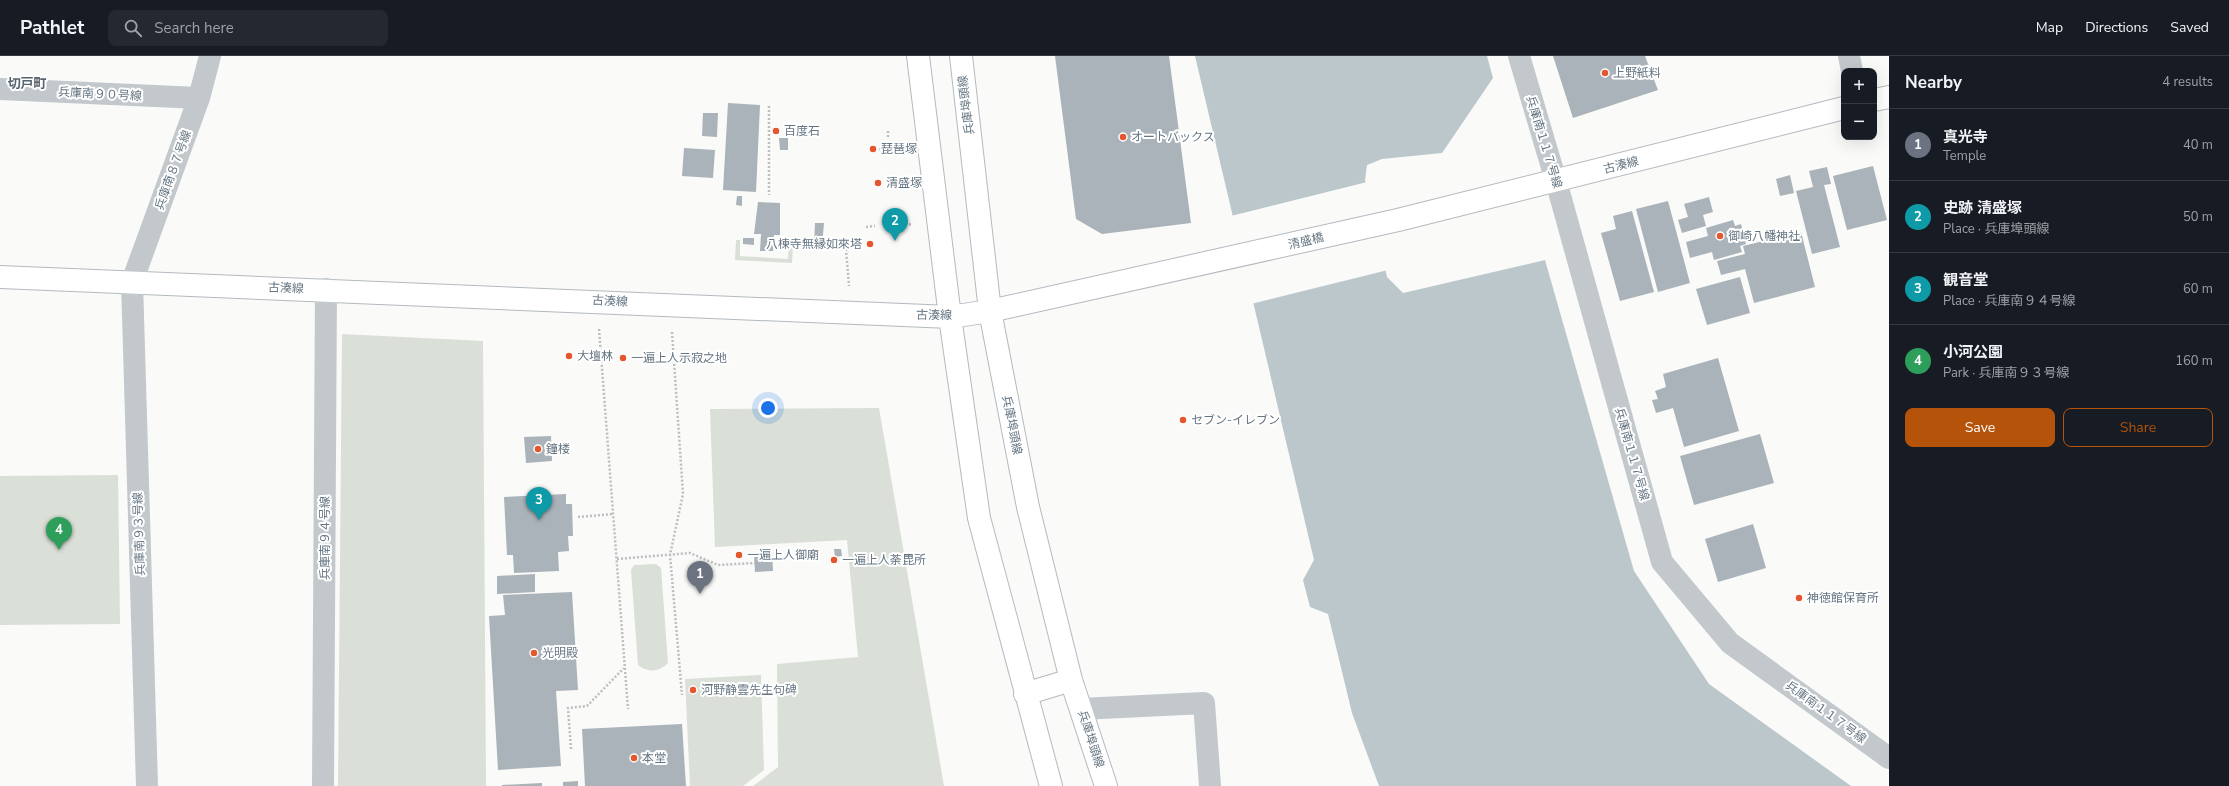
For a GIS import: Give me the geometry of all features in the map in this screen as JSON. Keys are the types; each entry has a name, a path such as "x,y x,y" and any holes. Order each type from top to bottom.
{"street":[{"name":"兵庫南８７号線","path":"132,282 199,98 210,56"},
{"path":"918,56 950,317 979,518 1025,694 1051,786"},
{"name":"兵庫埠頭線","path":"961,56 990,311 1028,507 1071,680 1106,786"},
{"name":"兵庫南１１７号線","path":"1518,56 1556,181 1662,562 1730,643 1889,758"},
{"path":"1849,56 1851,68"},
{"name":"兵庫南９０号線","path":"0,89 199,98"},
{"path":"1877,99 1889,97"},
{"name":"古湊線","path":"1398,220 1841,109"},
{"name":"清盛橋","path":"1215,262 1398,220"},
{"name":"古湊線","path":"0,277 326,289 950,317 990,311 1215,262"},
{"name":"兵庫南９３号線","path":"132,282 147,786"},
{"name":"兵庫南９４号線","path":"324,786 326,289"},
{"path":"1025,694 1071,680"},
{"path":"1080,709 1204,703 1210,786"}],"path":[{"path":"769,106 769,195"},
{"path":"888,130 888,138"},
{"path":"897,226 913,224"},
{"path":"866,227 875,226"},
{"path":"845,237 851,313"},
{"path":"597,301 628,709"},
{"path":"670,304 682,494 670,555 682,695"},
{"path":"578,517 613,514"},
{"path":"617,559 690,553 718,565 755,563"},
{"path":"571,749 568,708 587,706 625,668"}],"shaded area":[{"path":"1195,56 1487,56 1493,78 1442,153 1382,159 1367,165 1365,180 1387,277 1403,293 1545,260 1634,571 1709,684 1851,786 1379,786 1352,713 1328,614 1310,607 1303,580 1314,560"},
{"path":"736,240 740,240 740,256 788,259 789,243 793,243 792,263 735,260"},
{"path":"342,334 483,341 486,786 338,786"},
{"path":"879,408 944,786 753,786 778,767 777,664 858,657 847,540 715,547 710,409"},
{"path":"118,475 120,624 0,625 0,476"},
{"path":"656,564 661,568 668,663 657,670 649,670 638,665 631,570 634,565"},
{"path":"761,675 764,770 743,786 690,786 685,679"}],"pier":[{"path":"1367,182 1388,270 1251,304 1231,216"}],"building":[{"name":"オートバックス","path":"1055,56 1169,56 1191,223 1102,234 1076,219"},
{"name":"上野紙料","path":"1553,56 1645,56 1658,90 1573,118"},
{"path":"728,103 760,105 756,192 723,190"},
{"path":"703,113 718,113 717,137 702,136"},
{"path":"779,138 788,138 788,150 780,150"},
{"path":"684,148 715,150 713,178 682,176"},
{"path":"1873,166 1887,220 1847,230 1833,176"},
{"path":"1827,167 1831,184 1824,185 1840,247 1812,254 1796,191 1813,187 1809,171"},
{"path":"1790,175 1794,193 1780,196 1776,179"},
{"path":"737,196 742,196 742,206 736,205"},
{"path":"1709,197 1713,212 1703,215 1706,226 1682,233 1678,220 1688,217 1684,204"},
{"path":"1668,201 1690,283 1658,292 1636,209"},
{"path":"758,202 780,203 780,235 774,235 773,251 760,251 761,234 754,234"},
{"path":"1632,211 1654,292 1620,301 1601,233 1616,229 1613,216"},
{"path":"1733,220 1735,226 1741,224 1746,244 1740,246 1742,252 1714,260 1712,252 1690,258 1686,242 1708,236 1706,228"},
{"path":"815,223 824,223 822,246 814,245"},
{"path":"1801,232 1815,287 1754,303 1745,269 1721,275 1717,261 1745,254 1743,246"},
{"path":"743,238 754,238 754,245 743,244"},
{"path":"1740,277 1750,313 1707,325 1696,289"},
{"path":"1718,358 1739,431 1684,447 1673,408 1656,413 1652,400 1658,399 1655,391 1666,387 1663,374"},
{"path":"1760,434 1774,483 1694,505 1680,456"},
{"name":"鐘楼","path":"551,436 552,461 526,463 524,437"},
{"path":"566,494 566,504 572,504 573,536 568,536 569,551 558,552 559,571 514,573 513,555 507,555 504,497"},
{"path":"1753,524 1766,568 1718,582 1705,539"},
{"path":"834,549 841,549 842,556 835,557"},
{"path":"772,552 773,571 755,572 754,554"},
{"path":"535,574 535,592 497,594 497,576"},
{"name":"光明殿","path":"572,592 578,690 556,691 561,766 498,770 489,616 505,615 503,595"},
{"name":"本堂","path":"682,724 686,786 585,786 582,729"},
{"path":"578,781 578,786 563,786 563,782"},
{"path":"542,783 542,786 502,786 502,785"}],"place":[{"name":"上野紙料","path":"1605,73"},
{"name":"百度石","path":"776,131"},
{"name":"オートバックス","path":"1123,137"},
{"name":"琵琶塚","path":"873,149"},
{"name":"清盛塚","path":"878,183"},
{"name":"御崎八幡神社","path":"1720,236"},
{"name":"史跡 清盛塚","path":"895,241"},
{"name":"八棟寺無縁如來塔","path":"870,244"},
{"name":"大壇林","path":"569,356"},
{"name":"一遍上人示寂之地","path":"623,358"},
{"name":"セブン-イレブン","path":"1183,420"},
{"name":"鐘楼","path":"538,449"},
{"name":"観音堂","path":"539,520"},
{"name":"小河公園","path":"59,550"},
{"name":"一遍上人御廟","path":"739,555"},
{"name":"一遍上人荼毘所","path":"834,560"},
{"name":"真光寺","path":"700,594"},
{"name":"神徳館保育所","path":"1799,598"},
{"name":"光明殿","path":"534,653"},
{"name":"河野静雲先生句碑","path":"693,690"},
{"name":"本堂","path":"634,758"}],"district":[{"name":"切戸町","path":"27,83"}]}
